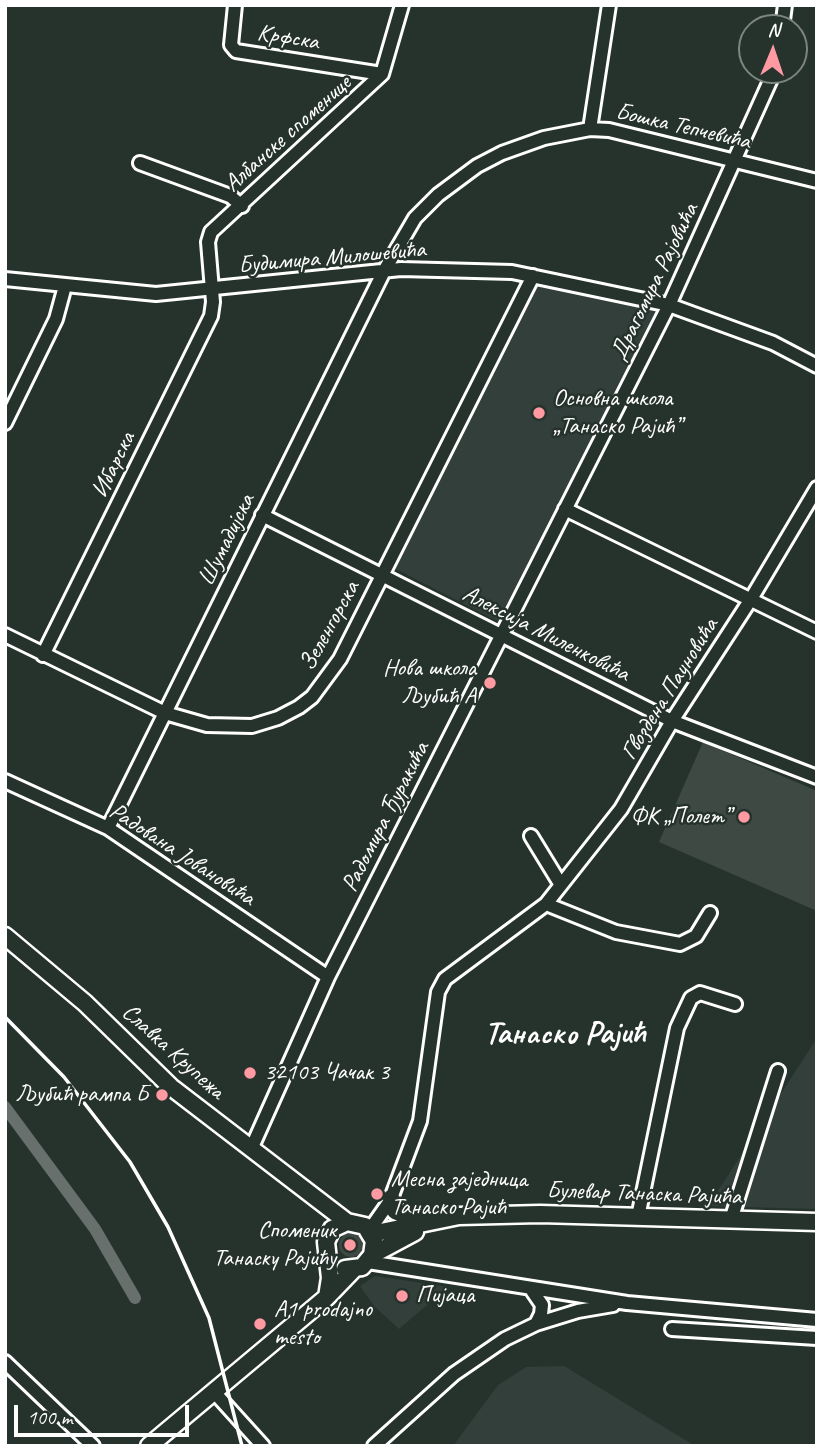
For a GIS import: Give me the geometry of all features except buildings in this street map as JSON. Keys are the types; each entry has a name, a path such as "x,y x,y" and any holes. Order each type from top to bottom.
{"main road":[{"name":"Славка Крупежа","path":"5,936 85,1003 171,1087 347,1222"},
{"path":"313,1198 328,1236 330,1278 327,1297"},
{"path":"391,1198 395,1211 402,1216 430,1224"},
{"name":"Булевар Танаска Рајића","path":"430,1224 459,1216 817,1222"},
{"path":"328,1236 339,1224 347,1222 359,1223 370,1233"},
{"path":"370,1233 430,1224"},
{"path":"149,1446 365,1262 430,1224"},
{"path":"365,1262 370,1233"},
{"path":"327,1254 335,1265 365,1262"}],"street":[{"name":"Крфска","path":"235,5 232,45 236,51 382,74"},
{"name":"Албанске споменице","path":"212,290 209,237 382,74 402,5"},
{"path":"590,129 609,5"},
{"name":"Драгомира Рајовића","path":"565,509 669,305 769,84"},
{"name":"Бошка Тепчевића","path":"384,271 415,218 438,195 477,166 544,138 590,129 609,130 817,181"},
{"path":"140,163 230,196 242,206"},
{"name":"Будимира Милошевића","path":"5,279 156,294 425,268 533,276 669,305 773,343 817,366"},
{"name":"Шумадијска","path":"108,828 384,271"},
{"name":"Зеленгорска","path":"5,635 165,713 207,725 240,728 278,718 299,707 312,697 340,659 533,276"},
{"path":"5,423 57,319 65,286"},
{"name":"Ибарска","path":"43,655 211,316 212,290"},
{"name":"Гвоздена Пауновића","path":"370,1233 391,1198 420,1121 445,979 546,904 621,810 672,721 751,599 817,488"},
{"path":"565,509 817,632"},
{"name":"Радомира Ђуракића","path":"252,1147 328,977 565,509"},
{"name":"Алексија Миленковића","path":"262,515 672,721 817,777"},
{"name":"Радована Јовановића","path":"5,781 108,828 328,977"},
{"path":"531,836 561,885"},
{"path":"546,904 601,928 663,943 680,944 692,939 710,913"},
{"path":"638,1217 677,1028 691,998 701,993 735,1004"},
{"path":"731,1220 778,1070"},
{"path":"365,1262 627,1303 817,1320"},
{"path":"531,1289 542,1305 536,1324"},
{"path":"374,1446 481,1354 536,1324 578,1311 627,1303"},
{"path":"672,1329 817,1338"},
{"path":"7,1367 93,1446"},
{"path":"215,1392 263,1446"}],"shaded area":[{"name":"Основна школа „Танаско Рајић”","path":"536,281 660,308 501,623 394,568"},
{"name":"ФК „Полет”","path":"703,742 817,791 817,911 659,842"},
{"path":"817,1038 817,1209 708,1206"},
{"path":"351,1233 360,1236 363,1245 360,1254 351,1257 342,1254 339,1245 342,1236"},
{"name":"Пијаца","path":"375,1276 448,1287 399,1329 374,1306 360,1286"},
{"path":"564,1366 695,1446 453,1446 498,1385 526,1367"}],"waterway":[{"path":"5,1107 95,1229 135,1298"}],"railway":[{"path":"5,1017 64,1077 130,1162 168,1227 209,1318 242,1446"}],"place":[{"name":"Основна школа „Танаско Рајић”","path":"539,413"},
{"name":"Нова школа Љубић А","path":"490,683"},
{"name":"ФК „Полет”","path":"744,817"},
{"name":"32103 Чачак 3","path":"250,1073"},
{"name":"Љубић рампа Б","path":"162,1095"},
{"name":"Месна заједница Танаско Рајић","path":"377,1194"},
{"name":"Споменик Танаску Рајићу","path":"350,1245"},
{"name":"Пијаца","path":"402,1296"},
{"name":"A1 prodajno mesto","path":"260,1324"}],"district":[{"name":"Танаско Рајић","path":"565,1035"}]}
